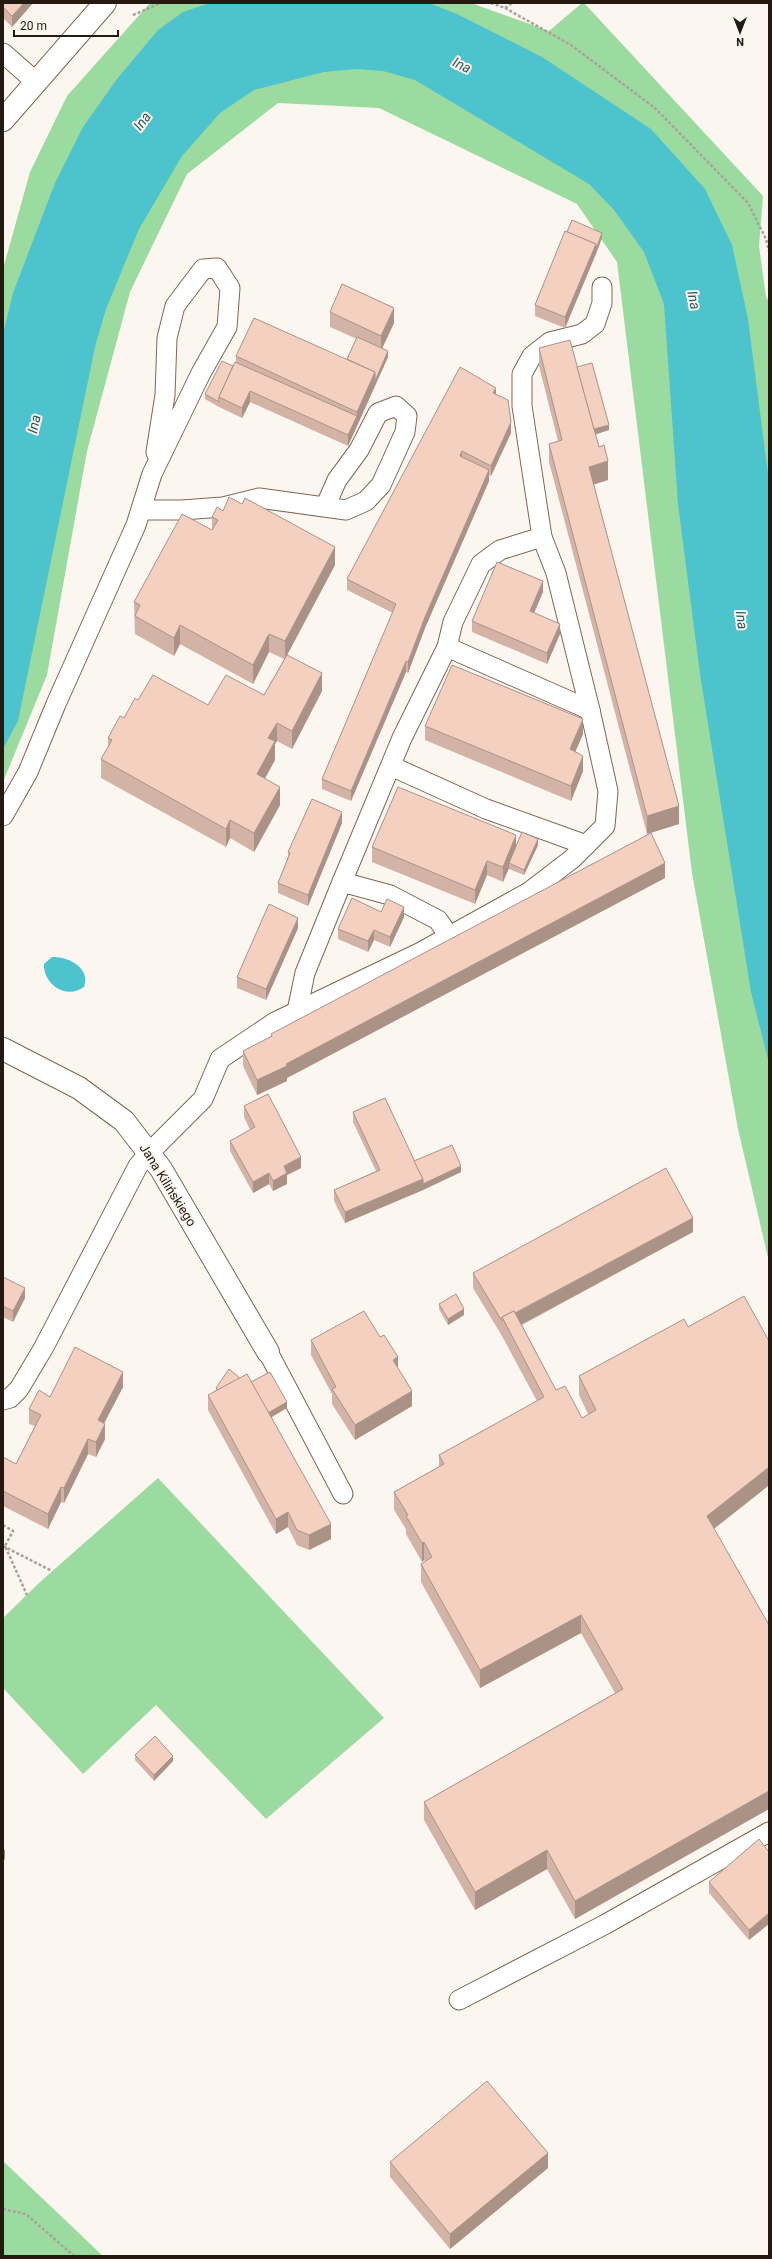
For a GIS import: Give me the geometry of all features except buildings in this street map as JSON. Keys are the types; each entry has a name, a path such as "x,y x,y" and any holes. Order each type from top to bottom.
{"street":[{"path":"3,120 105,3"},
{"name":"Jana Kilińskiego","path":"3,1050 79,1088 124,1121 150,1152 268,1352"}],"lane":[{"path":"3,53 36,82"},
{"path":"3,816 28,772 141,510 152,474 201,373 227,327 230,288 217,268 203,269 175,306 167,338 165,394 156,452 159,459"},
{"path":"3,1400 10,1398 19,1389 44,1347 138,1166 203,1099 220,1059 275,1022 421,952 528,892 572,859 606,826 608,792 590,710 556,573 542,537 522,406 522,374 532,356 550,342 582,334 595,324 602,303 602,287"},
{"path":"141,510 182,510 223,507 259,498 346,510 366,501 381,485 405,432 407,416 396,406 378,412 359,450 337,480 325,507"},
{"path":"297,1011 305,973 342,882 402,738 448,647 453,622 481,564 500,550 542,537"},
{"path":"448,647 590,710"},
{"path":"391,766 486,809 586,845"},
{"path":"342,882 390,895 438,920 448,936"},
{"path":"268,1352 343,1494"},
{"path":"458,2000 604,1925 769,1832"}],"path":[{"path":"127,17 162,3"},
{"path":"491,3 505,8 571,45 656,108 748,203 766,239 769,251"},
{"path":"505,8 512,3"},
{"path":"3,1525 13,1531 4,1546"},
{"path":"4,1546 52,1571"},
{"path":"4,1546 27,1595"},
{"path":"3,2208 26,2214 74,2256"}],"green space":[{"path":"150,3 471,3 549,31 582,3 584,3 763,196 759,246 766,297 769,301 769,1262 738,1129 692,873 617,262 577,204 379,108 278,103 187,174 130,292 87,451 47,675 3,782 3,269 30,172 67,96"},
{"path":"158,1478 384,1718 266,1819 156,1705 83,1774 3,1688 3,1618 40,1582"},
{"path":"3,2161 103,2256 3,2256"}],"water":[{"name":"Ina","path":"209,3 429,3 457,14 542,57 651,129 705,189 732,245 748,319 769,482 769,1063 751,992 700,674 678,504 664,304 644,252 614,210 589,184 415,80 383,71 357,69 324,72 254,90 220,113 182,156 139,229 106,309 95,347 18,721 3,749 3,334 13,293 55,183 83,127 117,79 158,30 183,12"},
{"path":"52,957 58,957 77,964 84,974 84,987 77,991 70,992 63,991 51,983 47,978 44,964"}]}
